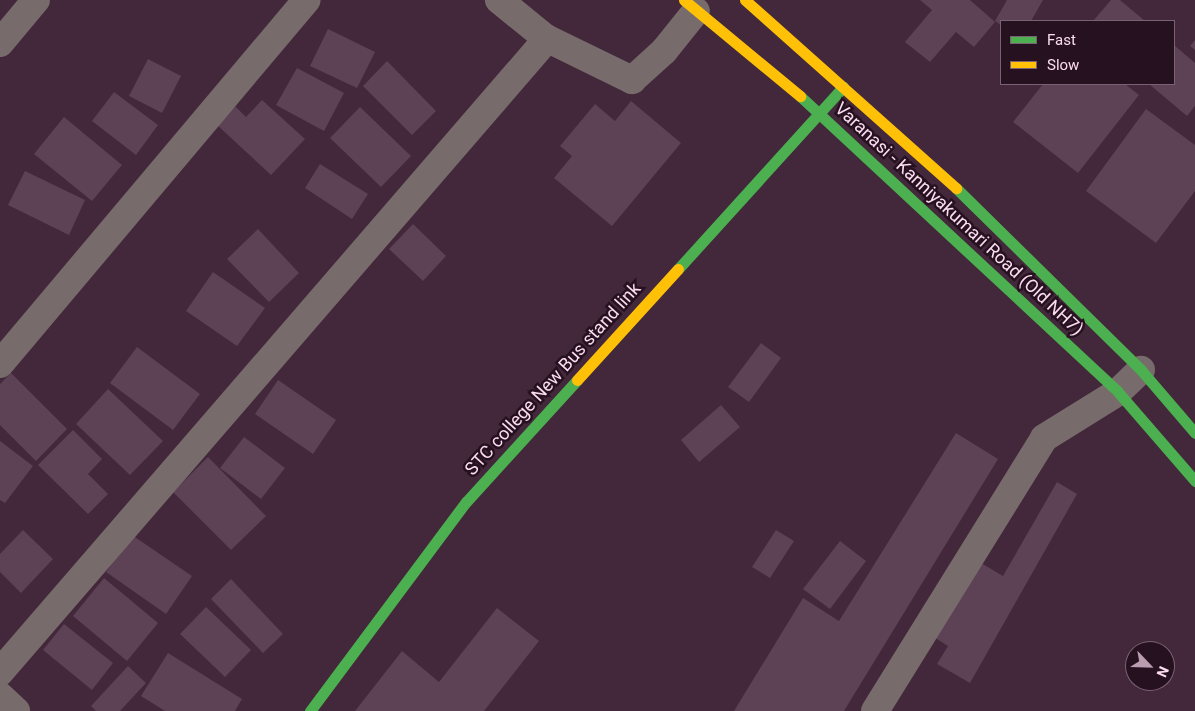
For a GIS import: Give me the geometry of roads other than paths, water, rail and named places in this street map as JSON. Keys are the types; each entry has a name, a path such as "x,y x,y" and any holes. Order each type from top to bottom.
{"main road":[{"name":"Varanasi - Kanniyakumari Road (Old NH7)","path":"745,0 974,204 1141,370 1195,433"},
{"name":"Varanasi - Kanniyakumari Road (Old NH7)","path":"690,5 818,111 1118,392 1195,481"},
{"name":"STC college New Bus stand link","path":"310,711 466,502 818,111 843,87"}],"street":[{"path":"0,43 36,0"},
{"path":"0,364 307,0"},
{"path":"499,0 546,38 632,80 664,51 690,5"},
{"path":"0,672 546,38"},
{"path":"875,711 1044,438 1118,392 1141,370"},
{"path":"0,696 16,711"}]}
